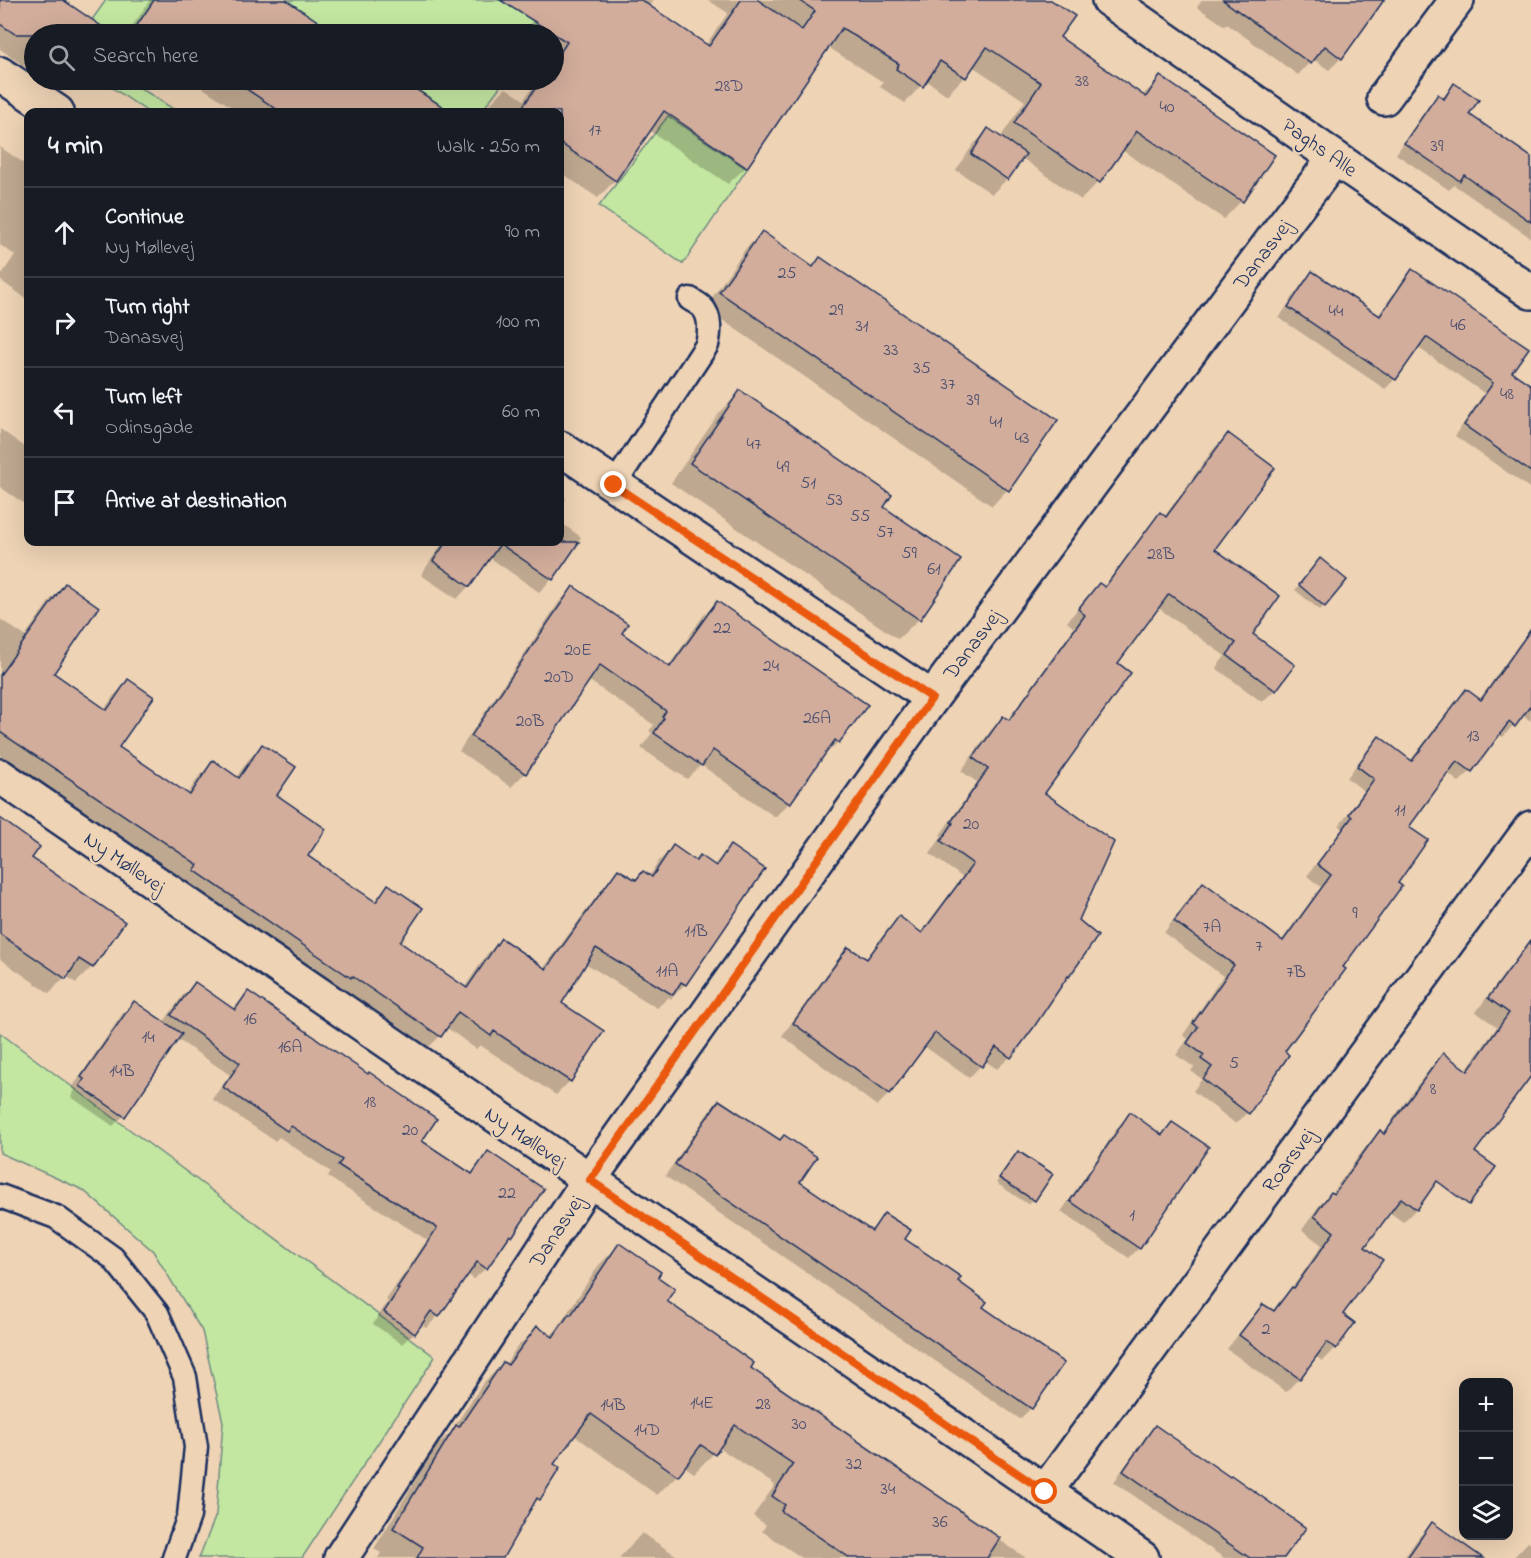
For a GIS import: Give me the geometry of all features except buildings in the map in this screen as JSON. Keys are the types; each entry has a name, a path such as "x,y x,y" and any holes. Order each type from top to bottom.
{"street":[{"name":"Paghs Alle","path":"1109,0 1531,292"},
{"path":"1384,98 1456,0"},
{"path":"0,74 51,108"},
{"name":"Danasvej","path":"341,1558 590,1180 932,698 1335,158"},
{"path":"564,451 932,698"},
{"name":"Ny Møllevej","path":"0,776 1142,1558"},
{"name":"Roarsvej","path":"1045,1492 1531,828"}],"lane":[{"path":"614,485 707,345 710,333 704,308 690,299"},
{"path":"0,1196 56,1217 113,1258 157,1313 185,1377 196,1447 189,1516 174,1558"}],"green space":[{"path":"106,0 158,0 140,24 89,24"},
{"path":"280,0 522,0 548,20 545,24 315,24"},
{"path":"116,90 144,90 172,108 142,108"},
{"path":"411,90 498,90 484,108 437,108"},
{"path":"668,116 747,169 683,264 599,206"},
{"path":"0,1033 435,1357 302,1558 199,1558 216,1515 223,1422 202,1331 153,1251 83,1190 0,1153"}],"route":[{"path":"614,485 932,698 590,1180 1045,1492"}]}
